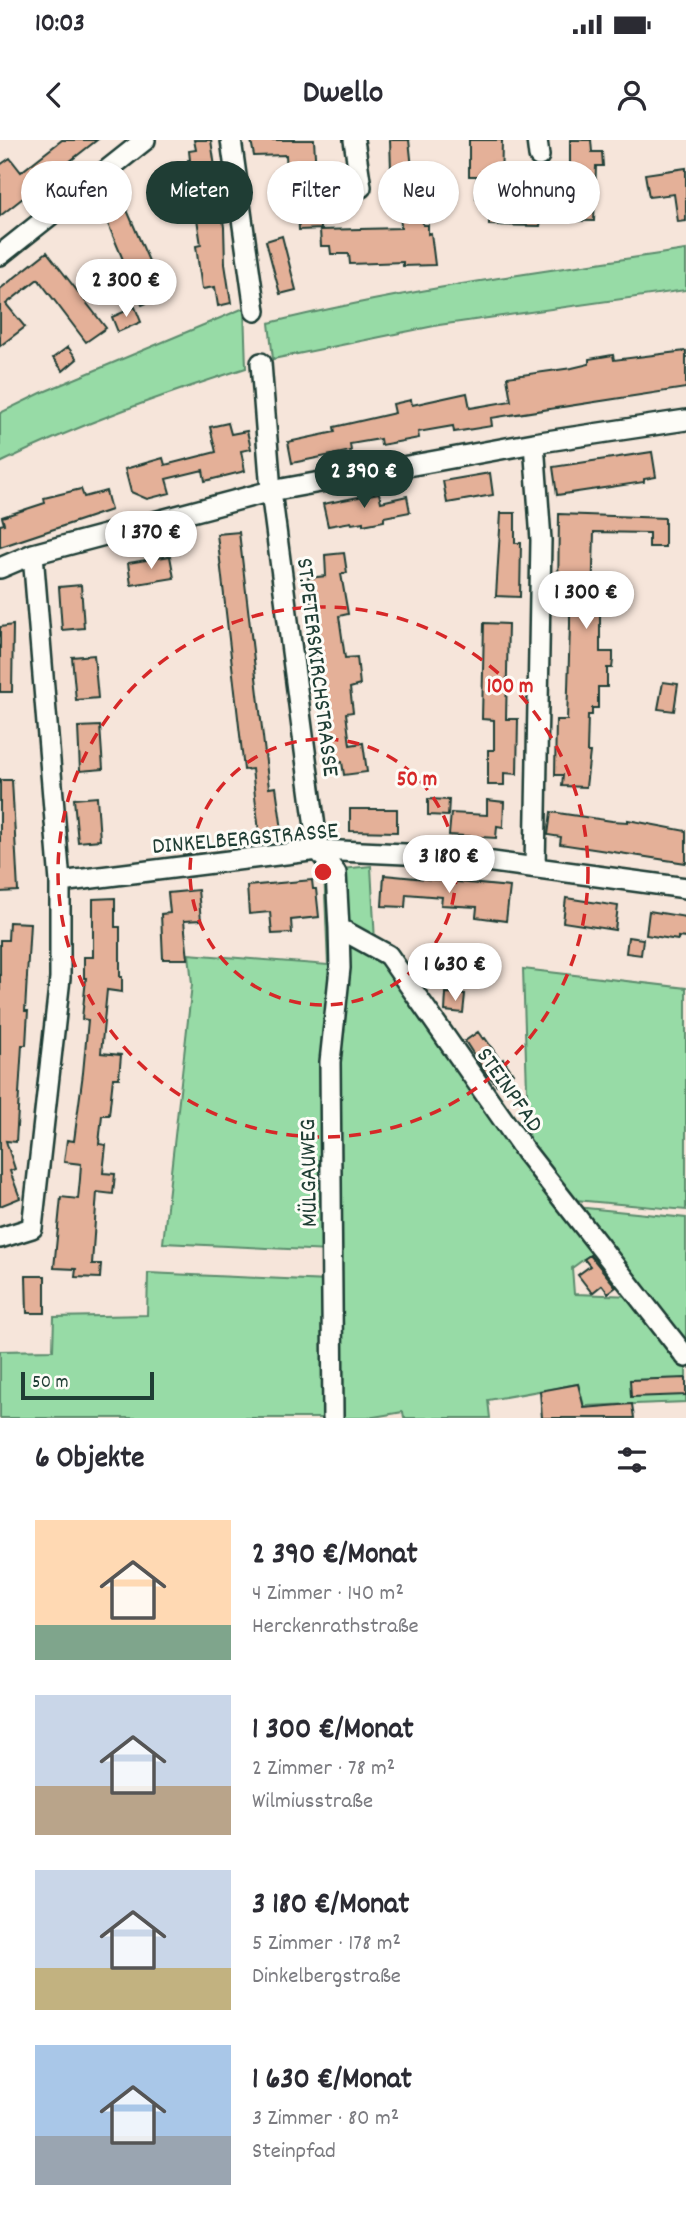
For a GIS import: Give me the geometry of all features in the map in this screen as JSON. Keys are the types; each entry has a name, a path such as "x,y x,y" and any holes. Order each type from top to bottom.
{"street":[{"path":"0,255 145,140"},
{"path":"231,140 255,311"},
{"path":"354,140 357,161"},
{"name":"ST.PETERSKIRCHSTRASSE","path":"261,363 271,491 318,850"},
{"path":"0,568 33,554 271,491 534,443 686,420"},
{"path":"534,443 541,540 535,867"},
{"path":"0,1238 32,1228 60,978 60,882 33,554"},
{"path":"318,850 337,873 339,928"},
{"name":"DINKELBERGSTRASSE","path":"60,882 318,850 448,856 686,888"},
{"name":"STEINPFAD","path":"339,928 388,955 524,1151 686,1357"},
{"name":"MÜLGAUWEG","path":"333,1418 330,1062 340,968 339,928"}],"green space":[{"path":"686,250 686,290 439,325 273,359 269,323 424,290"},
{"path":"244,308 246,368 122,411 60,435 0,463 0,413 41,393"},
{"path":"371,866 375,942 347,929 342,869"},
{"path":"324,869 331,869 329,1251 163,1243 192,984 189,954 328,965"},
{"path":"345,941 384,956 598,1249 572,1268 574,1294 635,1296 686,1364 686,1402 584,1406 578,1384 488,1400 490,1418 404,1418 403,1412 368,1418 338,1418 336,1063"},
{"path":"523,969 686,988 686,1210 575,1200 529,1150"},
{"path":"576,1207 686,1218 686,1351"},
{"path":"148,1273 328,1281 328,1418 0,1418 0,1351 53,1350 54,1317 147,1315"}],"building":[{"path":"62,140 97,140 70,161 35,161"},
{"path":"194,140 211,140 214,161 188,161 189,151 196,150"},
{"path":"251,140 314,140 315,161 286,161 286,155 254,156"},
{"path":"390,140 409,140 411,161 391,161"},
{"path":"469,140 502,140 502,161 473,161 473,176 469,176"},
{"path":"570,140 591,140 592,152 602,152 603,166 600,166 600,161 570,161"},
{"path":"10,158 21,172 21,200 0,216 0,165"},
{"path":"686,168 686,221 678,222 674,194 649,197 645,174"},
{"path":"132,222 164,296 142,305 108,224 132,224"},
{"path":"198,224 224,224 225,264 231,303 218,306 215,287 202,289 196,246 201,245"},
{"path":"299,224 321,224 321,229 299,230"},
{"path":"401,224 428,225 435,265 403,266 403,262 350,264 349,254 331,254 330,246 321,246 320,230 401,228"},
{"path":"489,224 540,224 540,226"},
{"path":"282,236 296,290 280,294 266,241"},
{"path":"47,252 106,328 86,342 38,279 6,304 25,327 0,346 0,289"},
{"path":"135,307 141,322 118,332 112,317"},
{"path":"68,347 77,359 63,371 53,358"},
{"path":"686,351 686,388 491,418 492,426 454,432 453,426 418,432 419,438 381,445 380,439 350,444 351,451 292,463 288,442 335,432 334,427 395,413 393,404 411,400 412,405 467,393 470,408 511,401 507,377 572,368 589,364 589,359 613,355 614,360"},
{"path":"228,423 231,434 247,431 251,449 241,451 245,471 205,481 203,470 166,479 170,493 147,499 131,492 125,469 163,458 165,465 216,452 210,427"},
{"path":"652,452 656,477 644,479 644,482 557,495 553,467"},
{"path":"490,473 493,495 447,503 443,481"},
{"path":"81,489 84,497 106,491 111,510 0,547 0,525 4,524 2,517 45,503 44,498"},
{"path":"379,493 381,502 407,496 410,512 384,517 384,521 363,525 363,522 351,522 328,526 323,504"},
{"path":"501,513 515,513 515,543 521,543 520,597 496,596"},
{"path":"559,514 665,518 665,547 649,547 649,533 594,532 592,604 600,604 600,652 613,652 613,660 612,668 607,668 607,687 598,687 598,708 592,708 592,715 588,715 587,752 590,752 586,787 562,786 563,775 555,775 556,720 567,720 570,625 570,598 558,598"},
{"path":"239,532 269,788 276,787 282,830 259,832 252,769 244,770 217,534"},
{"path":"344,553 347,573 341,574 348,614 339,616 345,658 357,657 360,685 350,688 353,712 346,713 350,745 363,743 367,772 344,775 342,762 330,764 308,578 326,576 325,555"},
{"path":"170,556 174,578 131,585 128,563"},
{"path":"81,585 84,628 62,630 59,587"},
{"path":"484,623 508,624 506,719 518,719 517,774 504,773 504,785 488,785 488,750 494,750 494,720 482,719"},
{"path":"13,625 12,692 0,692 0,627"},
{"path":"94,655 98,698 76,700 72,657"},
{"path":"663,682 678,684 674,711 658,709"},
{"path":"100,726 103,769 80,771 78,727"},
{"path":"0,780 12,780 18,891 0,892"},
{"path":"97,797 100,840 78,842 74,799"},
{"path":"428,799 449,800 448,816 428,815"},
{"path":"487,800 504,802 503,827 497,826 496,838 449,835 451,813 487,815"},
{"path":"350,809 397,809 397,832 350,831"},
{"path":"551,812 612,821 628,820 686,831 686,863 560,844 561,837 548,835"},
{"path":"384,875 510,887 506,921 476,917 477,907 441,905 442,897 406,894 405,907 382,906"},
{"path":"312,880 313,889 316,889 319,917 291,920 292,933 272,934 270,912 249,914 247,886"},
{"path":"198,890 201,920 184,921 188,959 163,959 161,914 170,913 168,893"},
{"path":"115,898 115,927 120,927 122,992 107,990 101,1053 121,1055 119,1078 113,1078 109,1115 102,1115 99,1144 106,1145 103,1173 115,1174 113,1194 97,1192 92,1264 101,1264 100,1278 75,1277 76,1269 54,1268 61,1197 78,1199 80,1179 81,1164 64,1162 67,1140 74,1141 83,1073 88,1020 82,1019 86,978 84,957 93,957 93,899"},
{"path":"566,898 618,906 615,930 563,922"},
{"path":"649,911 686,917 686,938 678,937 678,940 646,935"},
{"path":"9,922 30,923 25,1011 28,1011 26,1045 22,1045 16,1142 6,1141 15,1169 10,1171 20,1198 0,1206 0,940 8,940"},
{"path":"628,937 643,939 641,955 626,953"},
{"path":"446,993 465,994 463,1013 445,1011"},
{"path":"478,1032 513,1073 497,1085 465,1041"},
{"path":"590,1255 616,1287 608,1293 602,1285 592,1293 578,1275 590,1266 584,1259"},
{"path":"26,1276 45,1276 45,1313 27,1313"},
{"path":"686,1378 686,1395 631,1397 630,1380"},
{"path":"578,1384 584,1408 632,1404 634,1418 542,1418 540,1391"}]}
